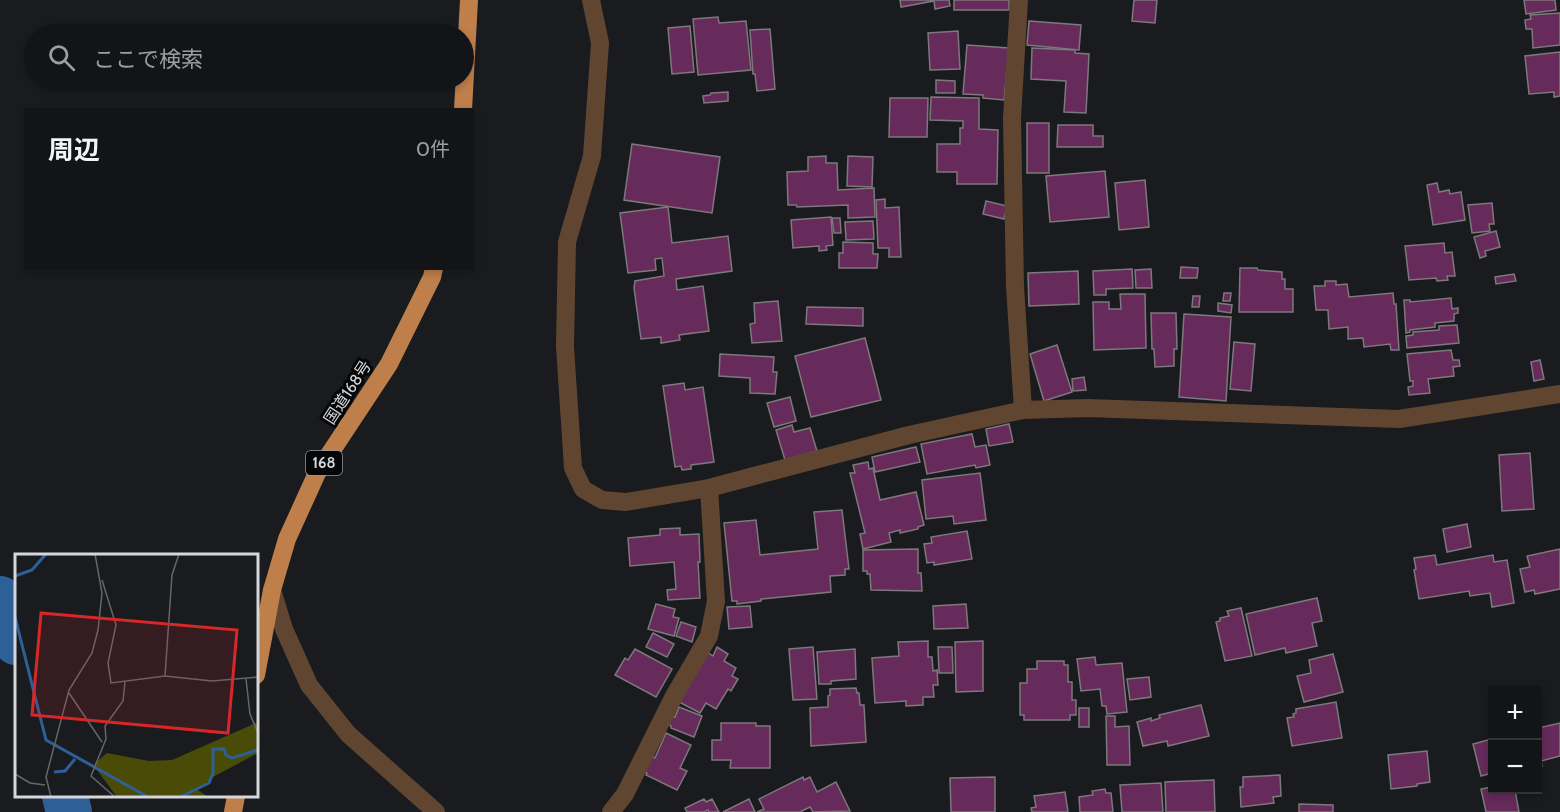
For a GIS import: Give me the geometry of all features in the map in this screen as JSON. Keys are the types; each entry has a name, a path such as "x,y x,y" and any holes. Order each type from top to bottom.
{"highway":[{"path":"468,24 469,0"},
{"path":"463,108 464,90"},
{"name":"国道168号","path":"258,664 272,590 287,539 317,473 389,364 434,270"},
{"path":"233,812 236,797"}],"street":[{"path":"591,0 600,44 592,156 567,242 565,347 573,468 583,489 602,500 626,502 709,488 909,435 1023,410 1088,408 1399,419 1560,394"},
{"path":"1019,0 1012,118 1015,288 1023,410"},
{"path":"611,812 625,794 674,696 709,636 716,601 709,488"},
{"path":"272,590 284,629 309,685 348,734 436,812"}],"building":[{"path":"900,0 949,0 950,6 935,9 934,1 901,7"},
{"path":"954,0 1009,0 1009,10 954,10"},
{"path":"1134,0 1157,0 1155,23 1132,21"},
{"path":"1524,0 1555,0 1556,10 1526,14"},
{"path":"1560,13 1560,45 1533,48 1532,29 1526,29 1525,20 1531,19 1530,15"},
{"path":"718,17 719,23 746,21 751,70 698,75 693,19"},
{"path":"1029,21 1081,25 1079,50 1027,45"},
{"path":"690,26 694,72 672,74 668,28"},
{"path":"770,29 775,89 757,91 755,74 753,74 750,30"},
{"path":"958,31 960,69 930,70 928,33"},
{"path":"967,45 1009,48 1004,100 983,98 983,95 963,94"},
{"path":"1032,48 1075,50 1075,53 1089,54 1086,113 1064,112 1066,81 1031,79"},
{"path":"1560,52 1560,96 1554,97 1554,92 1529,94 1525,56"},
{"path":"936,80 955,81 955,93 936,93"},
{"path":"728,92 728,101 704,103 703,96"},
{"path":"931,97 979,98 979,129 998,130 997,184 957,184 957,172 937,172 937,144 960,144 960,128 963,128 963,121 930,120"},
{"path":"890,98 928,98 927,137 889,137"},
{"path":"1027,123 1049,123 1049,173 1027,173"},
{"path":"1058,125 1093,125 1093,136 1103,136 1103,147 1057,147"},
{"path":"632,144 720,157 712,213 624,200"},
{"path":"826,156 826,163 837,163 838,190 874,188 875,217 848,218 848,205 797,207 788,205 787,172 808,171 808,157"},
{"path":"848,156 873,157 872,187 847,186"},
{"path":"1105,171 1109,217 1050,222 1046,176"},
{"path":"1145,180 1149,227 1119,230 1115,183"},
{"path":"1437,183 1439,192 1449,190 1450,194 1461,192 1465,220 1433,225 1427,185"},
{"path":"885,199 885,208 899,207 901,257 889,257 889,248 878,248 876,200"},
{"path":"986,201 1007,206 1004,219 983,214"},
{"path":"1492,203 1494,224 1489,224 1490,231 1472,233 1468,205"},
{"path":"668,207 672,243 728,236 732,271 676,279 677,290 703,286 709,331 679,335 680,340 661,343 661,337 641,339 634,288 635,281 664,276 662,258 655,259 656,270 628,273 620,213"},
{"path":"831,217 833,245 826,246 827,250 819,251 819,246 793,248 791,220"},
{"path":"832,218 840,218 841,233 834,233"},
{"path":"873,221 874,239 846,240 845,222"},
{"path":"1496,231 1500,247 1485,251 1486,256 1480,258 1474,237"},
{"path":"843,242 873,243 873,254 878,254 877,268 839,268 839,253 843,253"},
{"path":"1444,243 1445,253 1452,252 1455,276 1447,276 1448,280 1437,281 1436,278 1409,280 1405,246"},
{"path":"1181,267 1198,268 1197,278 1180,278"},
{"path":"1240,268 1282,272 1285,289 1293,289 1293,312 1239,312"},
{"path":"1132,269 1133,288 1106,289 1106,295 1094,295 1093,271"},
{"path":"1151,269 1152,288 1136,288 1135,270"},
{"path":"1078,271 1079,304 1029,306 1028,273"},
{"path":"1514,274 1516,281 1496,284 1495,277"},
{"path":"1325,281 1336,281 1336,285 1347,284 1349,297 1393,293 1394,304 1396,304 1399,350 1391,350 1390,344 1364,347 1363,338 1348,339 1348,327 1329,329 1328,310 1316,310 1314,286 1325,286"},
{"path":"1224,293 1231,293 1230,301 1223,301"},
{"path":"1120,294 1145,294 1146,348 1094,350 1093,302 1109,302 1109,309 1121,309"},
{"path":"1193,296 1200,296 1199,307 1192,307"},
{"path":"1451,298 1452,309 1458,308 1458,313 1454,314 1454,321 1435,323 1435,327 1410,330 1406,333 1404,300 1410,300 1410,302"},
{"path":"778,301 782,341 752,343 750,324 755,323 754,303"},
{"path":"1218,303 1232,305 1231,313 1218,311"},
{"path":"807,307 863,308 863,326 806,324"},
{"path":"1151,313 1176,313 1177,349 1174,349 1174,366 1155,367"},
{"path":"1184,314 1231,317 1226,401 1179,397"},
{"path":"1457,325 1459,343 1407,348 1406,336 1413,335 1413,332 1439,330 1439,326"},
{"path":"865,338 881,400 811,417 795,356"},
{"path":"1234,342 1255,344 1251,391 1230,389"},
{"path":"1057,345 1072,392 1044,401 1030,354"},
{"path":"1451,350 1453,360 1459,360 1460,366 1453,367 1454,376 1428,379 1430,393 1409,395 1408,387 1413,386 1413,381 1410,381 1407,354"},
{"path":"720,354 774,357 773,372 777,372 775,394 750,393 750,378 719,376"},
{"path":"1540,360 1544,379 1534,381 1531,362"},
{"path":"1084,377 1086,390 1073,391 1072,379"},
{"path":"684,383 685,390 703,387 714,462 691,465 691,469 682,470 681,466 675,467 663,386"},
{"path":"790,397 796,421 774,427 767,403"},
{"path":"1009,424 1013,442 989,446 986,429"},
{"path":"792,425 794,432 810,428 817,451 785,460 776,430"},
{"path":"972,434 975,447 986,445 990,465 976,468 975,465 927,474 921,444"},
{"path":"916,447 920,462 875,472 872,457"},
{"path":"1530,453 1534,509 1502,511 1499,455"},
{"path":"868,462 869,469 873,468 880,500 916,492 924,525 918,529 889,533 891,542 863,549 860,534 865,533 850,473 855,473 853,465"},
{"path":"980,473 986,520 954,524 953,516 926,519 922,480"},
{"path":"842,510 849,569 845,569 845,575 830,576 831,592 761,599 761,601 737,604 737,601 732,601 724,523 756,520 760,555 818,549 814,512"},
{"path":"1467,524 1471,547 1447,552 1443,529"},
{"path":"680,528 680,535 699,534 700,598 668,600 667,590 676,589 674,562 630,566 628,538 660,535 660,529"},
{"path":"967,531 972,559 934,565 934,562 927,563 924,544 932,543 931,537"},
{"path":"918,549 918,573 921,573 922,591 871,590 870,574 863,571 863,550"},
{"path":"1560,549 1560,589 1535,594 1534,590 1525,592 1520,569 1530,567 1527,556"},
{"path":"1435,555 1437,565 1493,555 1494,562 1507,560 1514,603 1492,607 1490,593 1470,596 1469,591 1419,599 1414,558"},
{"path":"1317,598 1322,621 1312,623 1317,646 1286,653 1285,648 1255,655 1246,614"},
{"path":"656,604 675,609 673,617 679,618 674,636 648,629"},
{"path":"966,604 968,628 934,629 933,606"},
{"path":"750,606 752,627 729,629 727,607"},
{"path":"1241,608 1252,656 1225,661 1216,622 1220,621 1220,618 1229,616 1227,611"},
{"path":"681,622 696,627 692,642 676,636"},
{"path":"653,633 674,644 667,657 646,647"},
{"path":"928,641 928,657 932,657 933,671 937,670 938,685 933,685 934,697 923,697 923,705 906,706 906,701 875,703 872,658 899,656 898,642"},
{"path":"983,641 983,691 956,692 955,642"},
{"path":"717,647 728,654 724,661 736,668 732,676 738,679 731,691 728,689 716,709 706,703 700,713 679,702 707,652 713,656"},
{"path":"813,647 817,699 793,700 789,649"},
{"path":"938,647 952,647 953,673 939,673"},
{"path":"635,649 672,669 656,697 615,675 625,658 628,660"},
{"path":"855,649 856,679 819,684 817,652"},
{"path":"1333,654 1343,692 1304,702 1297,676 1311,673 1309,660"},
{"path":"1095,657 1096,665 1122,663 1127,712 1107,714 1106,706 1102,706 1100,689 1081,691 1077,659"},
{"path":"1037,661 1064,661 1064,665 1068,665 1068,682 1072,682 1072,700 1076,700 1076,715 1070,715 1070,720 1024,720 1024,715 1020,715 1020,683 1027,683 1027,669 1037,669"},
{"path":"1149,677 1151,697 1130,700 1127,679"},
{"path":"856,688 860,705 864,705 866,742 811,746 810,708 828,707 830,689"},
{"path":"1336,702 1342,738 1292,746 1287,718 1294,717 1296,709"},
{"path":"1201,705 1209,736 1168,746 1167,741 1143,746 1137,722 1151,718 1151,721 1160,718 1159,715"},
{"path":"679,707 702,716 694,737 671,728 668,724 671,716 675,717"},
{"path":"1079,708 1089,708 1089,727 1079,727"},
{"path":"1106,716 1115,716 1115,727 1129,726 1130,765 1107,765"},
{"path":"721,723 756,723 756,726 770,726 770,768 730,768 731,760 712,760 712,740 721,740"},
{"path":"1560,723 1560,756 1542,761 1542,727"},
{"path":"666,733 691,745 680,768 687,771 677,790 646,775 647,773 643,771 650,755 655,758"},
{"path":"1488,740 1488,774 1481,776 1473,744"},
{"path":"1427,751 1430,782 1391,789 1388,755"},
{"path":"1280,775 1281,796 1273,797 1274,803 1241,807 1240,787 1243,787 1243,777"},
{"path":"803,777 804,780 810,777 817,792 836,782 850,811 813,812 810,807 800,812 757,812 764,809 759,799"},
{"path":"995,777 995,812 951,812 950,778"},
{"path":"1214,780 1215,812 1166,812 1165,782"},
{"path":"1161,783 1163,812 1122,812 1120,785"},
{"path":"1488,788 1488,794 1516,794 1519,812 1486,812 1481,789"},
{"path":"1105,789 1106,793 1111,793 1113,812 1080,812 1079,797 1093,795 1092,791"},
{"path":"1065,792 1068,812 1032,812 1031,808 1036,807 1034,796"},
{"path":"704,799 706,802 712,799 719,812 708,810 687,812 685,808"},
{"path":"749,799 755,812 723,812"},
{"path":"1299,804 1333,805 1333,812 1299,812"}],"waterway":[{"path":"0,599 15,639"},
{"path":"65,797 69,812"}]}
